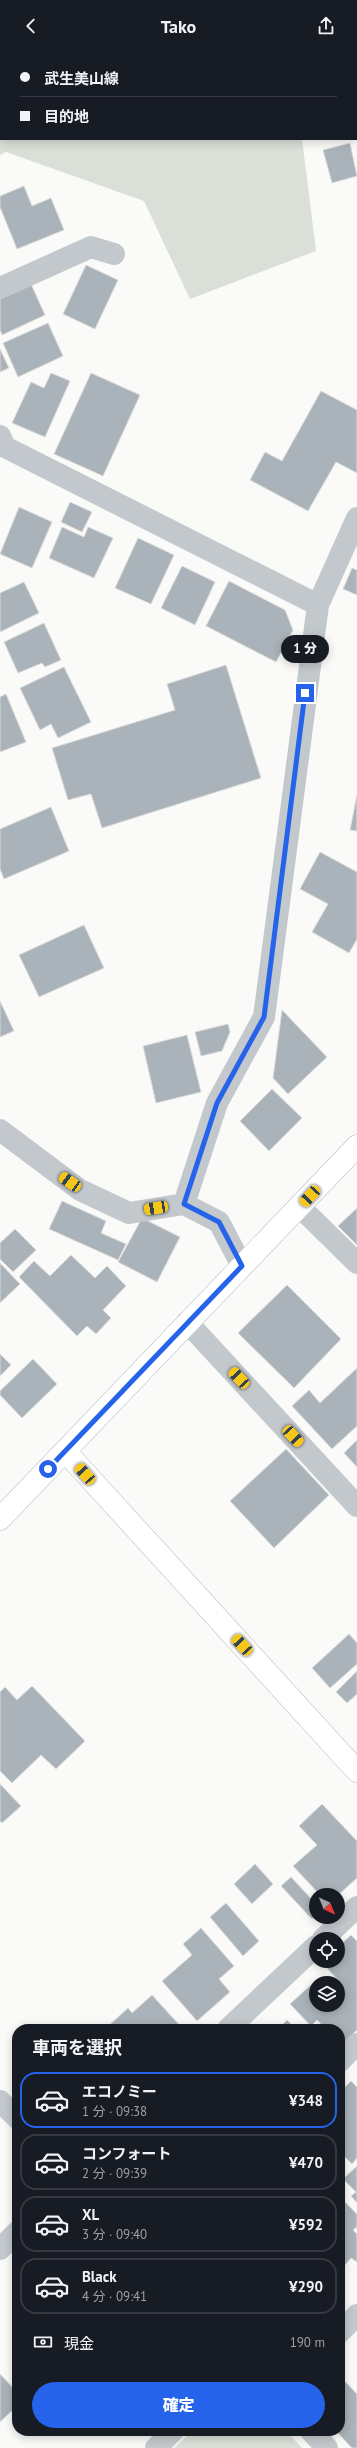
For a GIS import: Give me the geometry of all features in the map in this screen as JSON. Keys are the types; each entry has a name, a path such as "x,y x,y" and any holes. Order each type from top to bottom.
{"main road":[{"path":"0,1519 357,1146"},
{"path":"65,1451 357,1771"}],"street":[{"path":"0,288 91,247 114,254"},
{"path":"0,436 5,447 318,605"},
{"path":"184,1204 217,1103 264,1017 318,605 357,518"},
{"path":"0,1130 80,1190 129,1213 184,1204 219,1222 242,1266"},
{"path":"300,1207 357,1263"},
{"path":"187,1322 357,1506"},
{"path":"330,1932 357,1907"},
{"path":"233,2024 309,1953"},
{"path":"345,2056 357,2044"},
{"path":"0,2101 12,2113"},
{"path":"0,2250 12,2237"},
{"path":"345,2327 357,2315"},
{"path":"156,2448 168,2436"},
{"path":"316,2436 327,2448"}],"shaded area":[{"path":"0,140 302,140 316,251 190,299 144,201 6,152 0,155"},
{"path":"187,2436 291,2436 302,2448 174,2448"}],"building":[{"path":"350,143 357,176 332,183 323,150"},
{"path":"24,186 32,206 51,198 64,230 17,249 0,207 0,196"},
{"path":"86,265 118,280 95,329 63,314"},
{"path":"31,284 45,315 2,335 0,330 0,298"},
{"path":"48,323 63,356 18,377 3,343"},
{"path":"0,349 9,368 0,372"},
{"path":"51,373 70,381 45,437 12,423 31,382 44,388"},
{"path":"91,373 140,395 103,476 54,454"},
{"path":"321,391 357,410 357,473 336,462 308,511 250,480 265,452 282,461"},
{"path":"70,502 92,512 82,532 61,522"},
{"path":"19,507 52,522 32,568 0,554"},
{"path":"62,527 84,537 88,527 113,538 94,578 49,558"},
{"path":"138,538 174,555 151,604 115,588"},
{"path":"182,566 215,582 195,625 161,608"},
{"path":"352,568 357,570 357,595 343,589"},
{"path":"229,581 285,610 293,630 276,662 206,626"},
{"path":"24,582 39,613 0,632 0,593"},
{"path":"44,623 61,660 45,667 42,663 18,673 4,642"},
{"path":"226,665 261,778 102,828 91,794 68,800 52,748 175,710 167,684"},
{"path":"64,667 91,722 58,738 51,724 40,730 20,688"},
{"path":"6,694 26,742 0,752 0,697"},
{"path":"357,795 357,831 350,830"},
{"path":"51,807 69,851 4,879 0,869 0,829"},
{"path":"320,852 357,872 357,939 349,953 312,932 328,904 300,889"},
{"path":"84,925 104,968 39,997 19,955"},
{"path":"0,1001 14,1031 0,1037"},
{"path":"282,1010 327,1057 288,1094 273,1078"},
{"path":"228,1024 230,1032 222,1051 201,1056 195,1032"},
{"path":"187,1035 201,1092 156,1103 143,1046"},
{"path":"272,1089 302,1118 269,1151 240,1121"},
{"path":"62,1201 106,1221 101,1233 126,1244 118,1260 49,1229"},
{"path":"357,1208 357,1245 338,1226"},
{"path":"142,1218 180,1237 157,1282 118,1262"},
{"path":"15,1229 36,1250 13,1272 0,1259 0,1243"},
{"path":"71,1255 95,1278 107,1266 126,1286 103,1310 111,1318 96,1334 87,1326 77,1336 19,1277 34,1261 50,1276"},
{"path":"0,1263 20,1284 0,1303"},
{"path":"287,1285 341,1339 294,1388 238,1333"},
{"path":"0,1354 11,1365 0,1376"},
{"path":"33,1359 57,1384 22,1418 0,1395 0,1391"},
{"path":"357,1368 357,1426 332,1449 292,1406 309,1390 320,1403"},
{"path":"357,1440 357,1467 344,1453"},
{"path":"286,1449 329,1495 274,1548 230,1501"},
{"path":"349,1634 357,1643 357,1664 330,1688 312,1668"},
{"path":"357,1671 357,1694 347,1703 336,1692"},
{"path":"32,1686 85,1741 56,1769 41,1755 12,1783 0,1771 0,1692 5,1687 17,1700"},
{"path":"0,1784 21,1806 2,1823 0,1821"},
{"path":"322,1804 357,1841 357,1878 345,1889 313,1888 293,1866 317,1845 299,1826"},
{"path":"255,1864 273,1884 252,1904 234,1884"},
{"path":"291,1877 309,1896 309,1916 281,1886"},
{"path":"226,1903 259,1941 243,1956 210,1917"},
{"path":"201,1928 234,1966 219,1979 230,1992 197,2021 162,1981 192,1955 183,1944"},
{"path":"351,1935 357,1941 357,2030 345,2041 345,2024 321,2024 317,2020 313,2024 309,2024 290,2004 309,1987 309,2012 345,2012 345,1976 334,1976 327,1968 345,1968 345,1941"},
{"path":"152,1995 178,2024 110,2024 128,2008 132,2013"},
{"path":"287,2020 291,2024 283,2024"},
{"path":"351,2081 357,2087 357,2158 352,2164 345,2157 345,2087"},
{"path":"357,2166 357,2203 351,2196 356,2192 345,2181 345,2177"},
{"path":"345,2202 357,2214 357,2227 353,2230 357,2234 357,2262 351,2258 345,2265"},
{"path":"0,2374 12,2387 12,2411 0,2422"},
{"path":"345,2381 357,2394 357,2448 352,2448 341,2436 345,2436"}],"route":[{"path":"48,1469 242,1266 219,1222 184,1204 217,1103 264,1017 305,693"}]}
